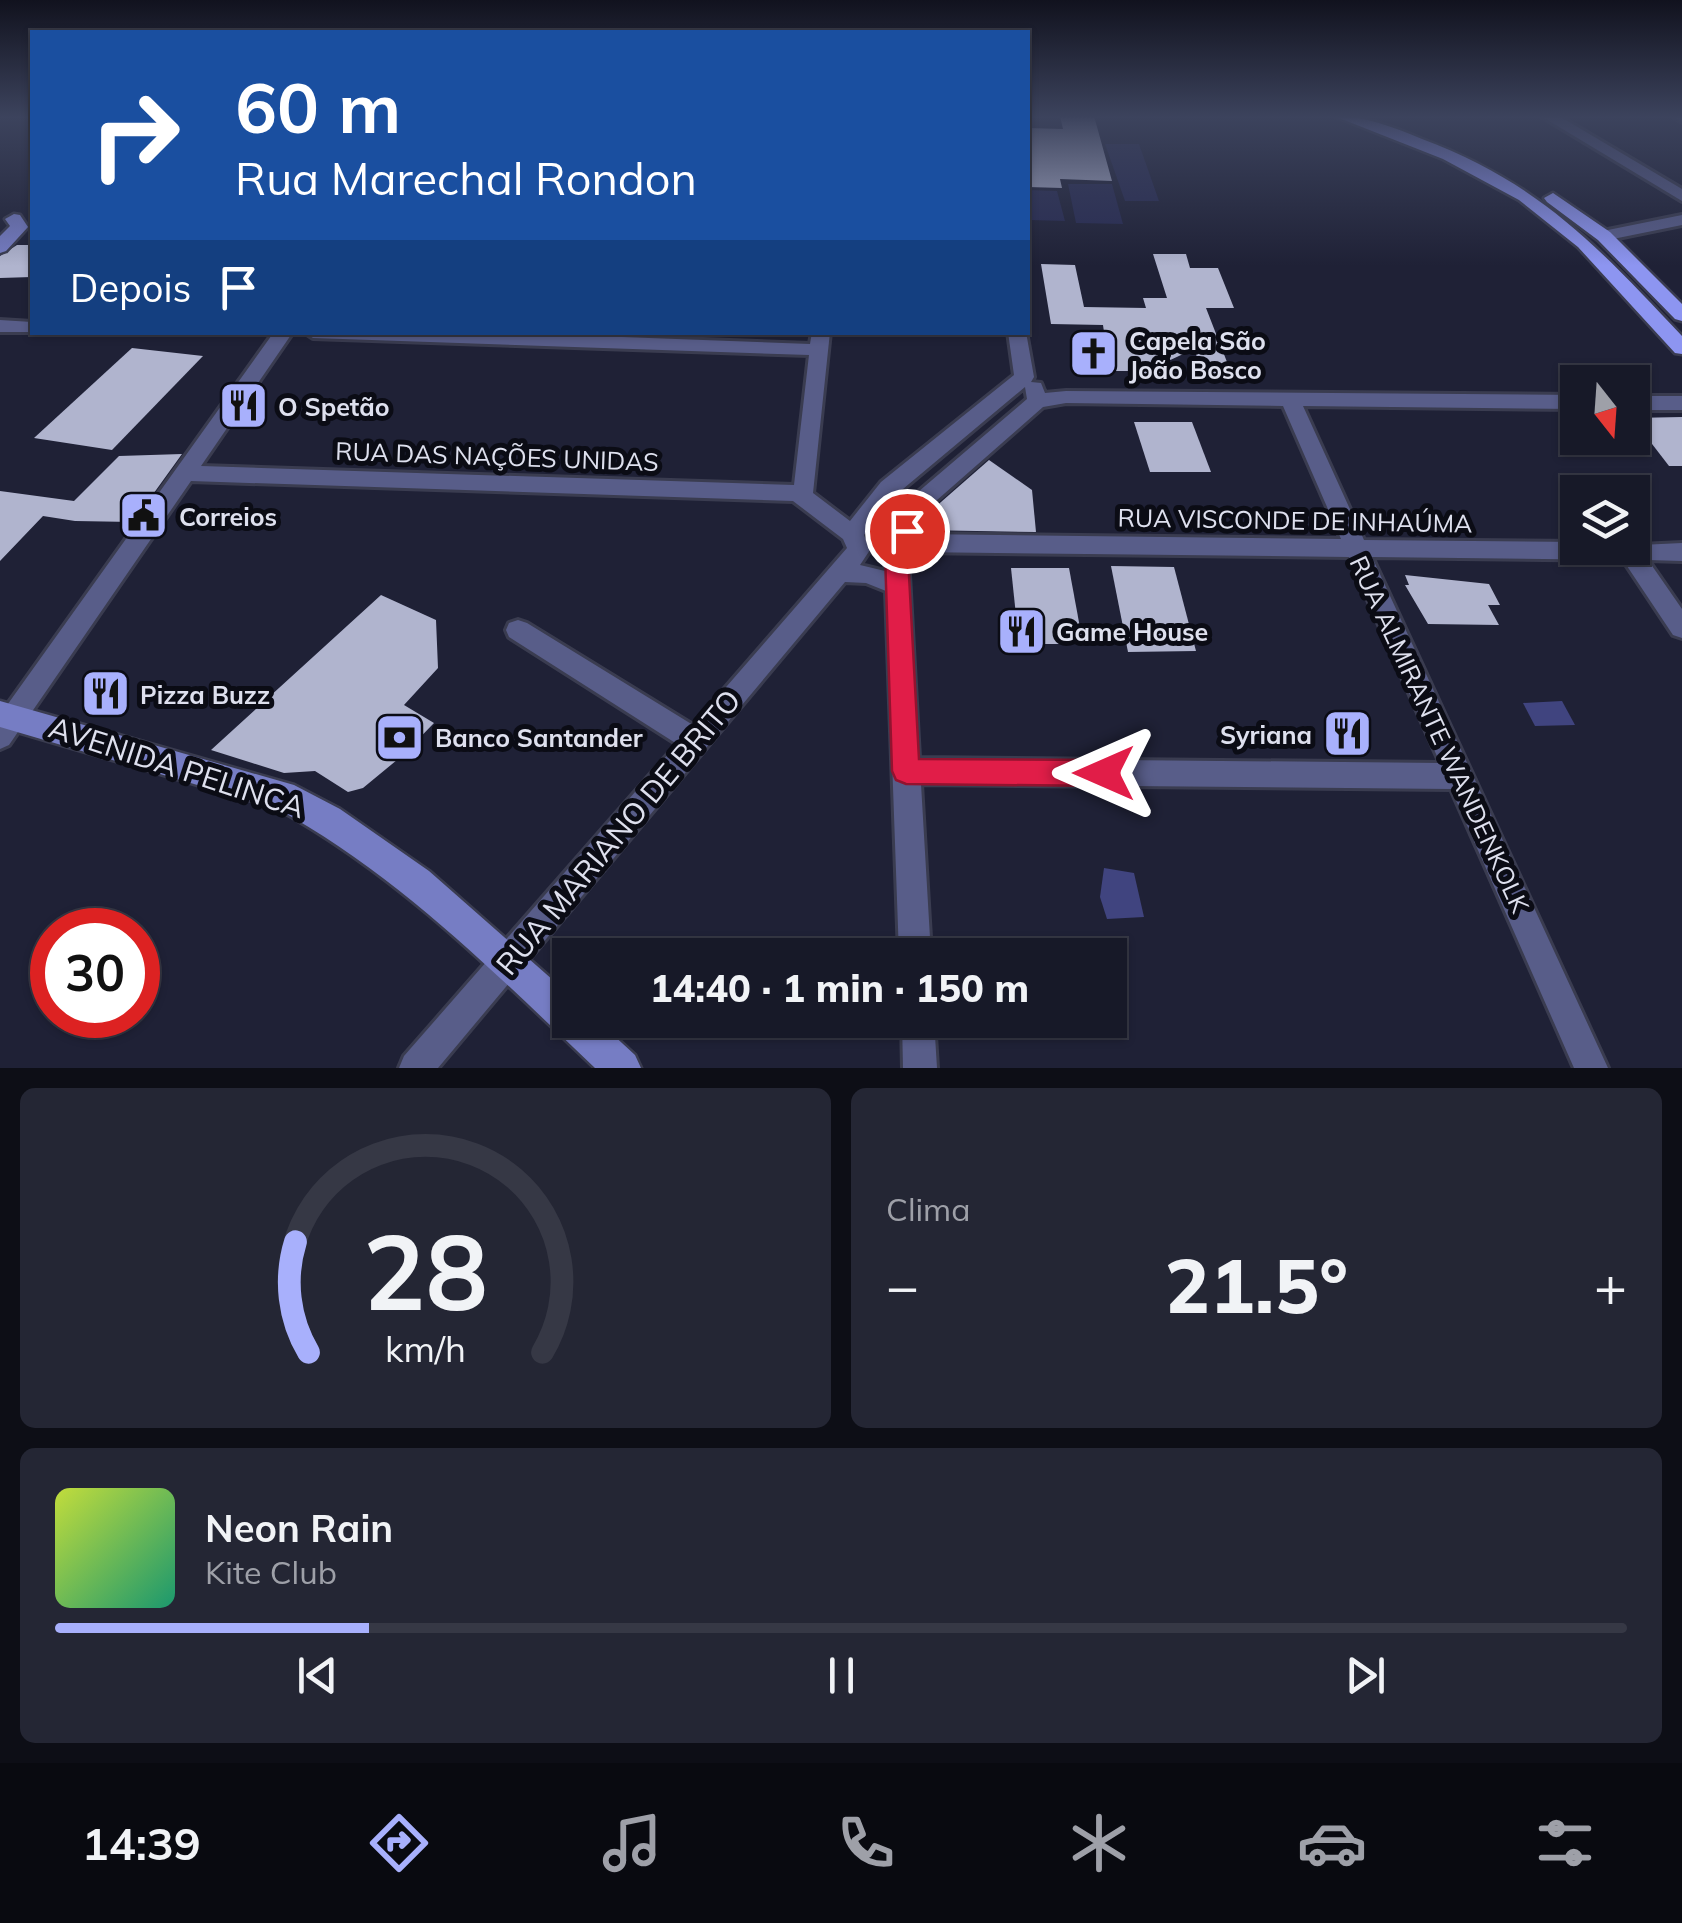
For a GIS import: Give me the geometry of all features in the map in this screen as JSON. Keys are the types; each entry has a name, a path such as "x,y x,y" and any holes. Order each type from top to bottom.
{"main road":[{"path":"1470,166 1507,181 1586,234 1603,236"},
{"path":"1497,166 1558,201 1603,236 1682,315"},
{"path":"1490,175 1550,214 1598,258 1682,348"},
{"path":"0,248 19,227 15,217"},
{"name":"AVENIDA PELINCA","path":"5,722 283,796 319,813 446,909 622,1068"}],"street":[{"path":"1631,166 1682,196"},
{"path":"1603,236 1682,220"},
{"path":"0,326 30,327"},
{"path":"5,722 187,473 282,335"},
{"path":"482,335 820,341 801,491 859,530 884,558 1032,389"},
{"path":"1018,335 1032,389"},
{"path":"1032,389 1066,398 1560,402"},
{"name":"RUA MARIANO DE BRITO","path":"416,1068 840,573 859,530 889,488 1032,389"},
{"name":"RUA ALMIRANTE WANDENKOLK","path":"1290,400 1591,1068"},
{"path":"1650,403 1682,403"},
{"name":"RUA DAS NAÇÕES UNIDAS","path":"187,473 801,491"},
{"path":"859,530 877,516 901,540 898,586 913,938"},
{"name":"RUA VISCONDE DE INHAÚMA","path":"901,540 1560,550"},
{"name":"RUA VISCONDE DE INHAÚMA","path":"1650,551 1682,552"},
{"path":"1639,565 1682,628"},
{"path":"840,573 868,574 898,586"},
{"path":"518,630 694,740"},
{"path":"906,771 1461,776"},
{"path":"919,1038 920,1068"}],"shaded area":[{"path":"1113,166 1147,166 1159,201 1125,201"},
{"path":"1068,184 1112,184 1123,224 1076,223"},
{"path":"1030,190 1057,191 1065,221 1030,220"},
{"path":"1562,701 1575,725 1535,726 1523,703"},
{"path":"1104,868 1134,873 1144,917 1107,919 1100,897"}],"building":[{"path":"1030,166 1108,166 1112,181 1060,179 1062,188 1030,187"},
{"path":"17,245 30,245 30,277 0,278 0,256"},
{"path":"1153,254 1186,254 1190,268 1218,268 1234,308 1206,308 1234,380 1205,379 1194,349 1166,362 1169,374 1150,371 1144,378 1129,371 1114,371 1097,352 1106,346 1103,325 1051,324 1041,264 1075,265 1084,307 1146,308 1143,298 1167,298"},
{"path":"132,348 203,356 112,450 34,438"},
{"path":"1682,417 1682,466 1669,466 1650,441 1650,418"},
{"path":"1134,422 1192,422 1211,472 1150,472"},
{"path":"182,454 133,522 43,516 0,561 0,491 74,501 119,456"},
{"path":"989,460 1032,490 1036,532 920,530 917,523"},
{"path":"1111,566 1174,567 1196,651 1128,652"},
{"path":"1011,568 1069,568 1083,644 1019,644"},
{"path":"1405,575 1489,584 1500,605 1488,605 1499,625 1428,624 1405,585 1409,585"},
{"path":"381,595 436,620 438,668 404,705 434,723 403,755 363,788 348,792 315,771 284,773 211,750"}],"place":[{"name":"Capela São João Bosco","path":"1094,354"},
{"name":"O Spetão","path":"243,406"},
{"name":"Correios","path":"144,516"},
{"name":"Game House","path":"1021,631"},
{"name":"Pizza Buzz","path":"105,694"},
{"name":"Syriana","path":"1347,734"},
{"name":"Banco Santander","path":"400,737"}],"route":[{"path":"907,531 908,543 896,554 906,771 1104,773"}]}
